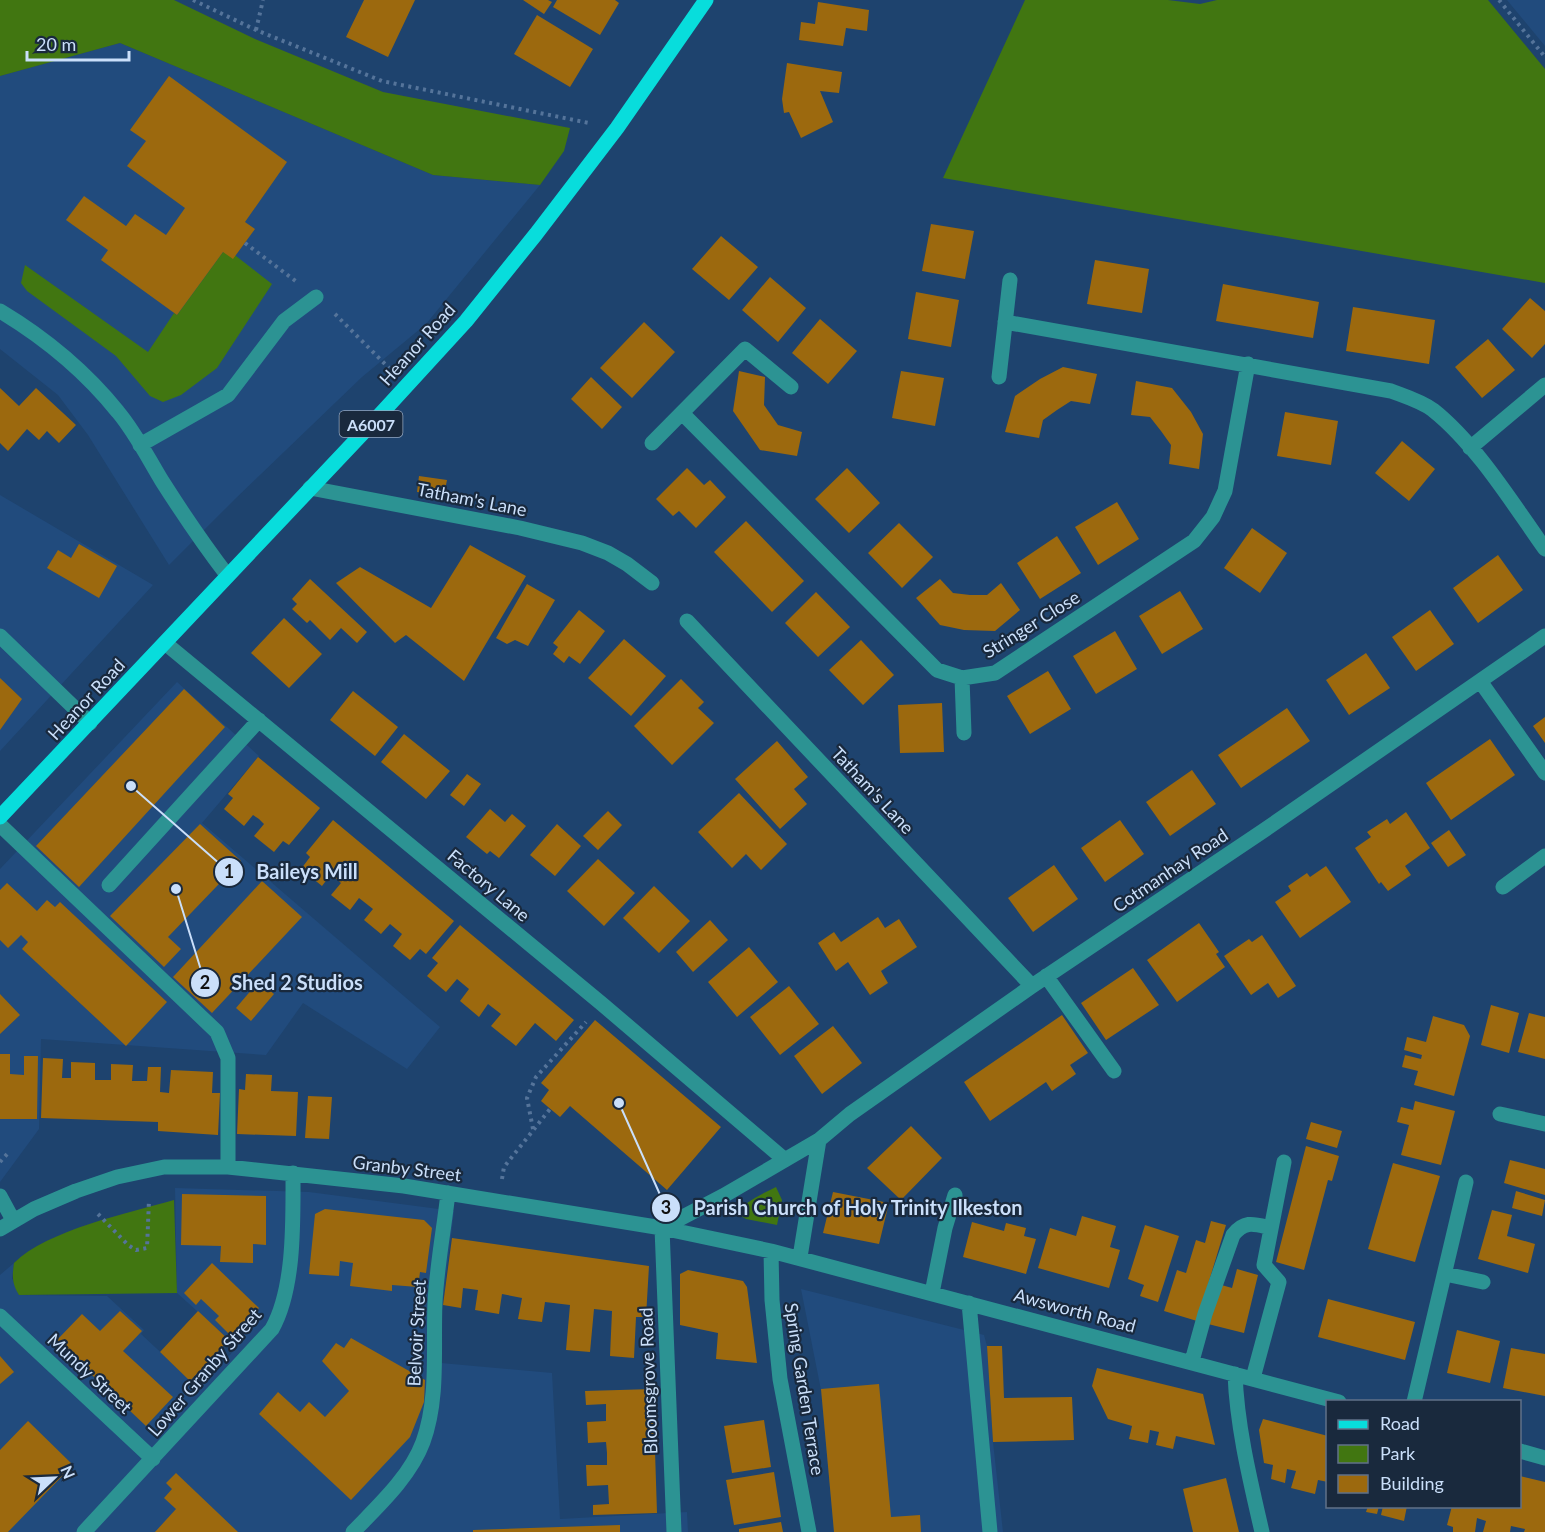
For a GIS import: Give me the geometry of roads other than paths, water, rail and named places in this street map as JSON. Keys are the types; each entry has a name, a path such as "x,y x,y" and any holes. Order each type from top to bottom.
{"main road":[{"name":"Heanor Road","path":"0,817 377,418 465,321 536,234 617,128 706,0"}],"street":[{"path":"999,377 1010,280"},
{"path":"140,445 228,395 284,321 316,297"},
{"path":"0,311 32,330 91,380 120,414 183,514 227,576"},
{"path":"1005,322 1391,391 1431,408 1470,448 1545,549"},
{"path":"652,443 745,349 790,387"},
{"name":"Stringer Close","path":"682,413 937,670 962,678 995,673 1194,541 1214,517 1225,491 1248,364"},
{"path":"1470,448 1545,385"},
{"name":"Tatham's Lane","path":"310,488 520,528 582,543 609,553 652,583"},
{"name":"Tatham's Lane","path":"687,621 1032,986"},
{"path":"0,636 90,723"},
{"name":"Cotmanhay Road","path":"662,1228 723,1196 819,1140 850,1114 1046,976 1545,636"},
{"name":"Factory Lane","path":"165,643 602,1004 786,1160"},
{"path":"962,678 964,733"},
{"path":"1480,681 1545,773"},
{"path":"109,885 259,720"},
{"path":"0,825 217,1032 228,1058 228,1167"},
{"path":"1503,887 1544,857"},
{"path":"1046,976 1114,1071"},
{"path":"1500,1114 1545,1124"},
{"path":"800,1257 819,1140"},
{"path":"1253,1378 1279,1282 1264,1265 1284,1161"},
{"name":"Granby Street","path":"0,1229 65,1195 117,1177 164,1167 228,1167 293,1173 496,1200 662,1228 800,1257"},
{"name":"Lower Granby Street","path":"84,1532 272,1329 284,1296 292,1243 293,1173"},
{"path":"1414,1400 1466,1182"},
{"name":"Belvoir Street","path":"353,1532 407,1471 422,1444 431,1412 435,1300 448,1193"},
{"path":"932,1293 945,1227 955,1195"},
{"path":"0,1196 14,1220"},
{"path":"1192,1361 1205,1314 1233,1235 1243,1226 1252,1224 1271,1228"},
{"name":"Bloomsgrove Road","path":"662,1228 674,1532"},
{"name":"Spring Garden Terrace","path":"771,1251 771,1300 780,1379 809,1532"},
{"name":"Awsworth Road","path":"800,1257 1335,1400"},
{"path":"1445,1274 1483,1282"},
{"path":"969,1303 990,1532"},
{"name":"Mundy Street","path":"0,1316 153,1459"},
{"path":"1235,1374 1241,1433 1262,1532"},
{"path":"1521,1451 1545,1458"}],"place":[{"name":"Baileys Mill","path":"131,786"},
{"name":"Shed 2 Studios","path":"176,889"},
{"name":"Parish Church of Holy Trinity Ilkeston","path":"619,1103"}]}
